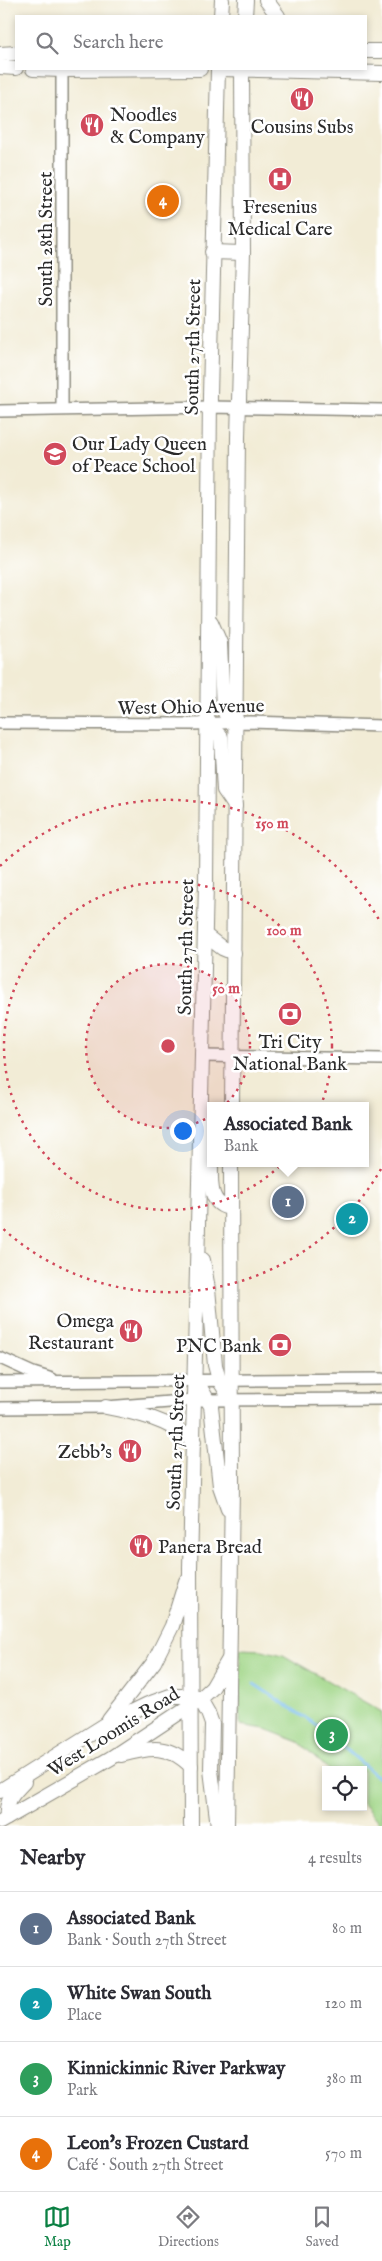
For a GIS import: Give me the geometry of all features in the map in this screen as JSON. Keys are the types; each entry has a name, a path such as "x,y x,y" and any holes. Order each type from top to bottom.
{"main road":[{"path":"221,15 222,0"},
{"path":"245,15 246,0"},
{"path":"266,0 277,15"},
{"path":"367,51 382,51"},
{"path":"0,54 15,54"},
{"path":"0,67 15,68"},
{"name":"South 27th Street","path":"196,1380 197,1230 208,724 212,252 219,70"},
{"path":"232,1102 239,407 243,253 242,70"},
{"path":"277,70 382,73"},
{"path":"212,252 243,253"},
{"path":"209,618 220,643 223,707 225,713 235,722"},
{"path":"208,724 221,737 224,790 235,806"},
{"path":"204,935 222,948 234,953"},
{"path":"200,1110 207,1140"},
{"path":"211,1167 212,1194 222,1208 231,1208"},
{"path":"225,1380 232,1167"},
{"path":"197,1230 208,1289 215,1365 225,1380 232,1400 227,1826"},
{"path":"196,1380 202,1400 213,1418 220,1486 231,1517"},
{"name":"South 27th Street","path":"191,1826 193,1700 190,1568 194,1442 202,1400"},
{"path":"106,1407 128,1411 173,1426 194,1442"},
{"path":"105,1725 154,1662 172,1626 190,1568"},
{"name":"West Loomis Road","path":"4,1820 111,1758 212,1688 230,1656"},
{"name":"West Loomis Road","path":"0,1791 105,1725 148,1704 170,1696 193,1700"},
{"path":"193,1700 208,1712 212,1724 211,1770 218,1826"},
{"path":"111,1758 138,1750 160,1749 175,1752 191,1766"},
{"path":"4,1820 6,1807 12,1795 39,1768"}],"street":[{"name":"South 28th Street","path":"62,70 62,409"},
{"path":"0,411 210,406 382,410"},
{"name":"West Ohio Avenue","path":"0,723 208,724 235,722 382,726"},
{"path":"202,1056 382,1060"},
{"path":"0,1358 33,1373 63,1382"},
{"path":"0,1382 382,1380"},
{"path":"0,1408 106,1407 202,1400 382,1399"}],"green space":[{"path":"240,1649 262,1650 283,1655 382,1712 382,1826 367,1809 367,1766 325,1766 299,1742 265,1729 240,1725"}],"waterway":[{"path":"254,1684 324,1730 382,1781"}],"place":[{"name":"Cousins Subs","path":"302,99"},
{"name":"Noodles & Company","path":"92,125"},
{"name":"Fresenius Medical Care","path":"280,179"},
{"name":"Leon's Frozen Custard","path":"163,201"},
{"name":"Our Lady Queen of Peace School","path":"55,454"},
{"name":"Tri City National Bank","path":"290,1014"},
{"name":"Associated Bank","path":"288,1202"},
{"name":"White Swan South","path":"352,1219"},
{"name":"Omega Restaurant","path":"131,1331"},
{"name":"PNC Bank","path":"280,1345"},
{"name":"Zebb's","path":"130,1451"},
{"name":"Panera Bread","path":"141,1546"},
{"name":"Kinnickinnic River Parkway","path":"332,1735"}]}
